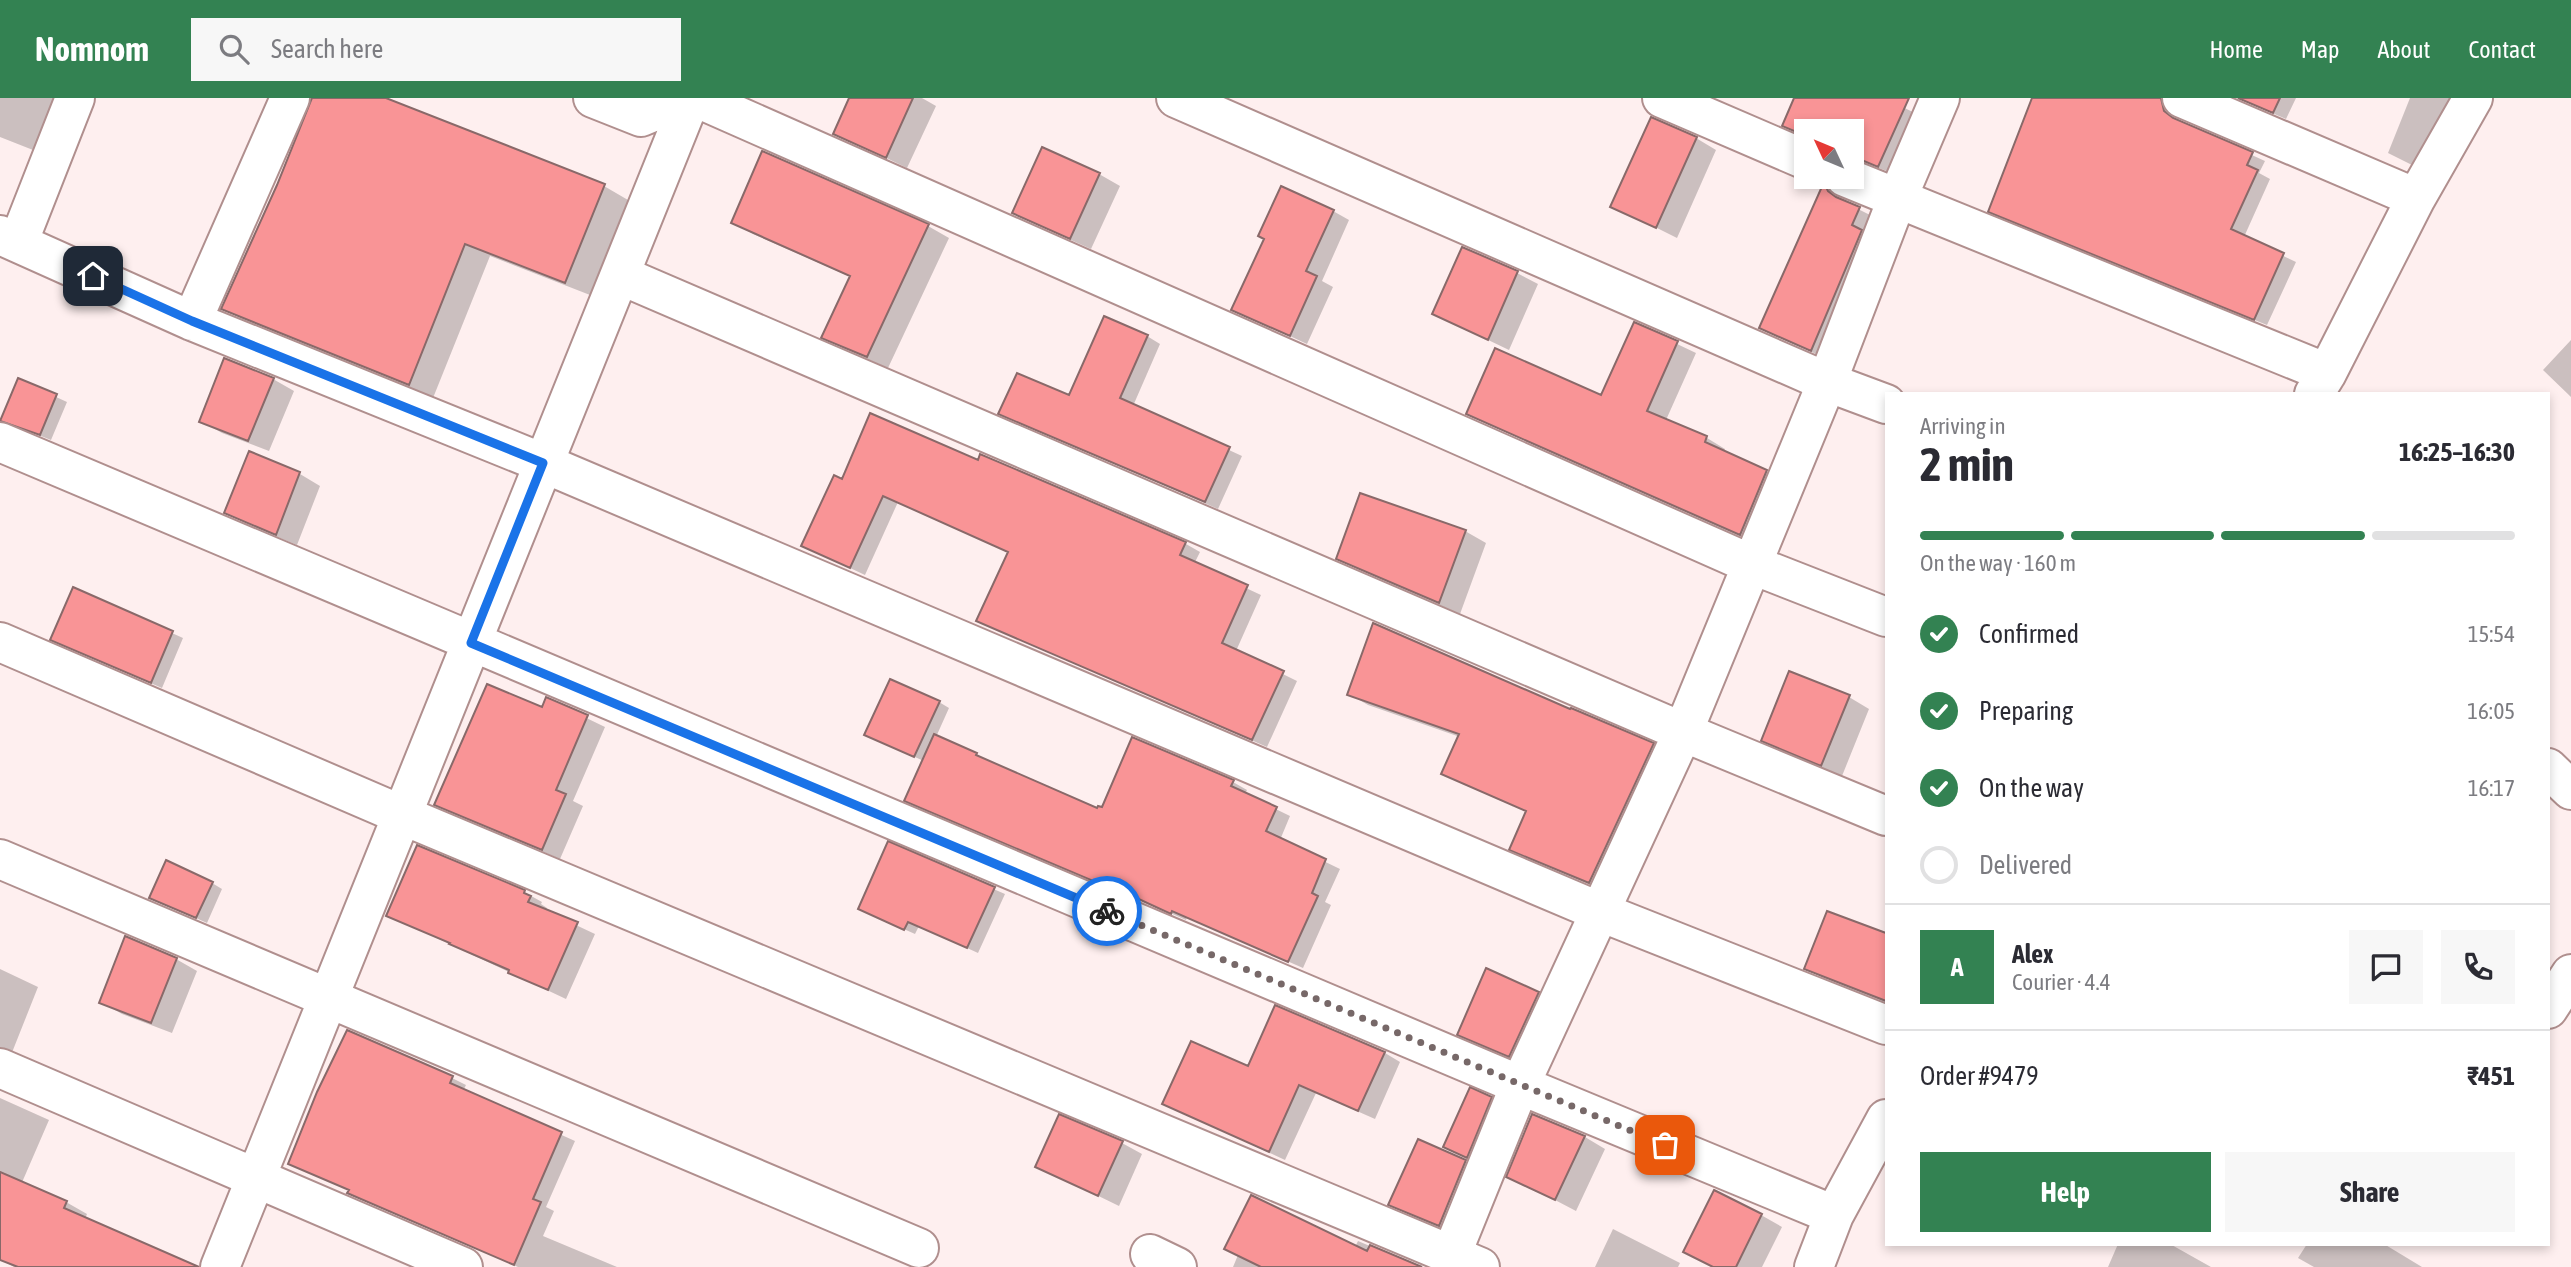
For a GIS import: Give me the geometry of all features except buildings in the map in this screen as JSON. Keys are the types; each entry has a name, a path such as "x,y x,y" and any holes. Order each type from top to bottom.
{"street":[{"path":"75,98 9,239 192,321 543,463 1598,911 1885,1025"},
{"path":"192,321 290,98"},
{"path":"593,98 641,117 688,98"},
{"path":"220,1267 620,275 688,98"},
{"path":"697,98 1753,565 1885,617"},
{"path":"1176,98 1827,382 1885,404"},
{"path":"1662,98 1794,155"},
{"path":"0,642 402,815 1466,1260 1520,1085 1598,911 1683,732 1753,565 1897,199 1940,98"},
{"path":"2182,98 2416,198"},
{"path":"1864,185 2320,383 2416,198 2473,98"},
{"path":"620,275 1683,732 1885,816"},
{"path":"0,442 471,643 1834,1215"},
{"path":"2550,770 2571,790"},
{"path":"0,859 327,1000 919,1248"},
{"path":"2550,1006 2571,974"},
{"path":"0,1068 463,1267"},
{"path":"1814,1267 1834,1215 1885,1121"}],"way so far":[{"path":"1107,911 1665,1145"}],"route":[{"path":"93,276 192,321 543,463 471,643 1107,911"}]}
